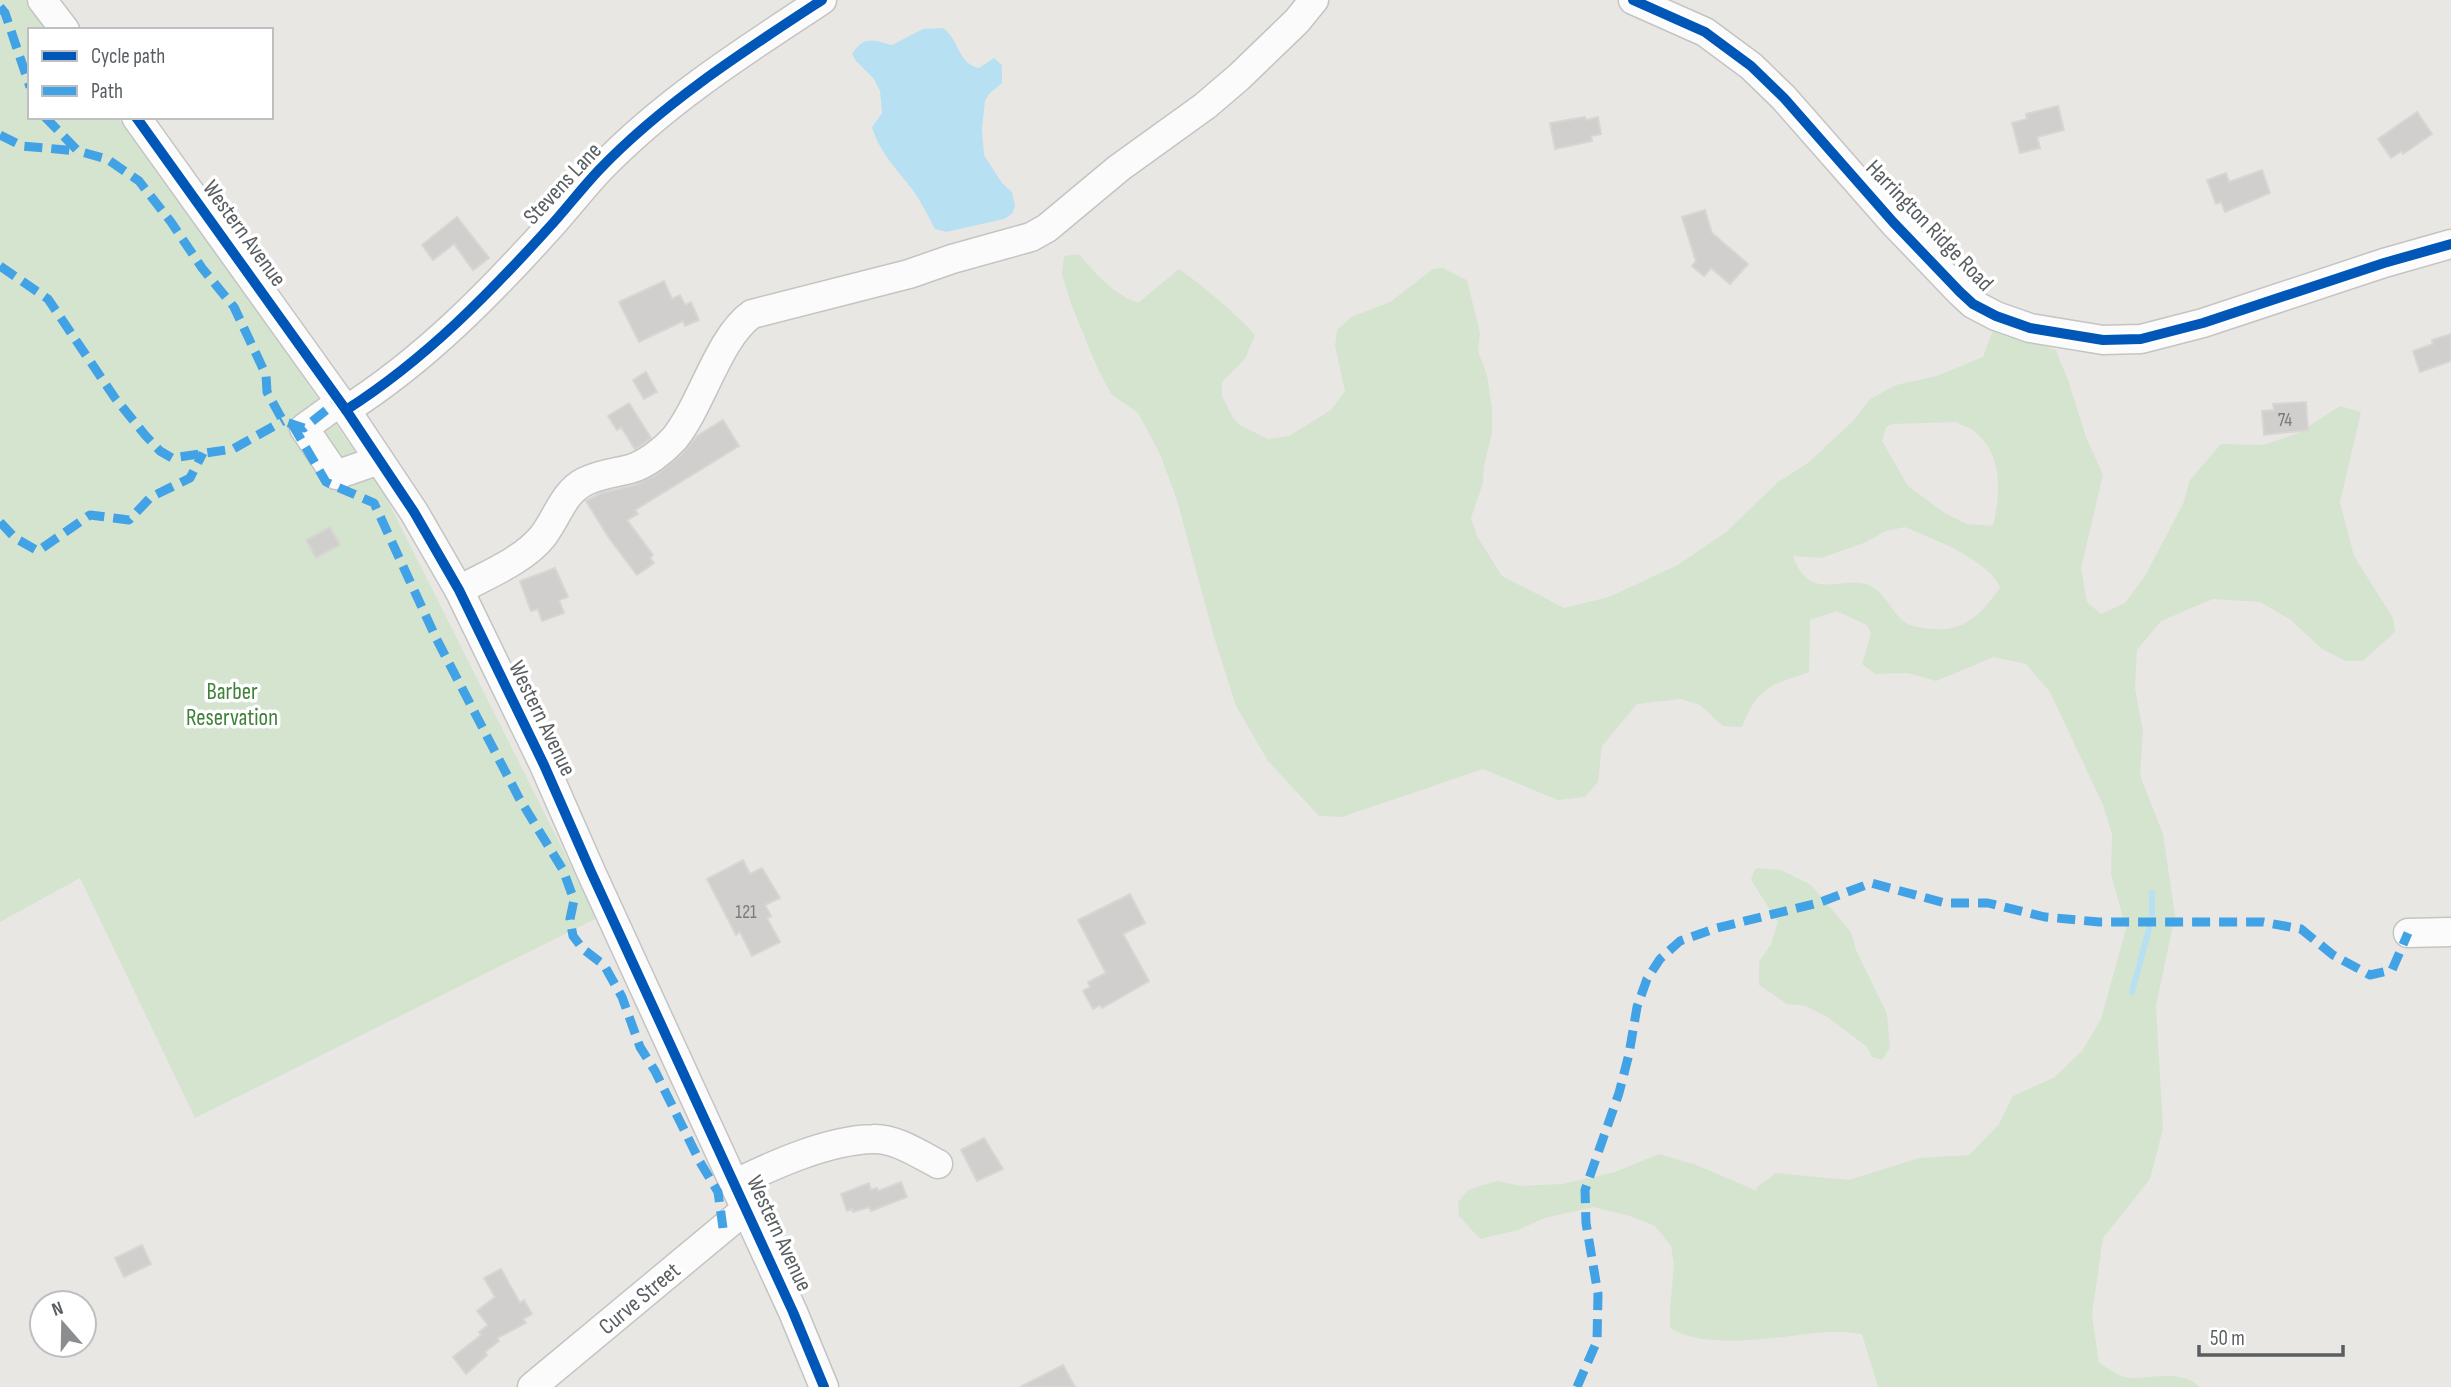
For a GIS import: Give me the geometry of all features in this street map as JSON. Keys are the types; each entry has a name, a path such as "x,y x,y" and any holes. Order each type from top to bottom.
{"street":[{"path":"42,0 63,28"},
{"name":"Stevens Lane","path":"379,460 336,475 304,428 383,386 429,349 494,287 600,170 650,123 699,83 822,0"},
{"path":"458,590 521,555 543,537 568,496 582,483 600,474 632,468 643,463 673,440 696,407 733,334 752,314 909,274 1031,237 1047,228 1119,168 1205,106 1297,21 1314,0"},
{"name":"Harrington Ridge Road","path":"1633,0 1704,32 1751,66 1960,292 1973,304 1996,316 2030,328 2102,340 2141,339 2203,323 2384,263 2451,244"},
{"name":"Western Avenue","path":"137,119 343,406 414,512 458,590 544,765 793,1312 824,1387"},
{"path":"2407,933 2451,932"},
{"path":"734,1184 798,1156 874,1138 905,1148 938,1164"},
{"name":"Curve Street","path":"532,1387 745,1210"}],"green space":[{"name":"Barber Reservation","path":"0,0 27,0 48,28 28,28 28,119 118,119 258,311 386,497 597,918 195,1118 80,878 0,922"},
{"path":"1079,254 1112,288 1138,303 1179,269 1228,309 1255,335 1245,359 1222,382 1222,396 1233,418 1240,425 1268,439 1289,436 1331,410 1345,391 1335,346 1337,330 1351,317 1390,302 1433,269 1443,268 1467,280 1480,333 1478,351 1487,375 1492,408 1492,433 1483,483 1471,518 1477,536 1502,576 1564,608 1609,597 1678,565 1726,532 1778,482 1808,463 1854,420 1870,399 1896,385 1937,376 1983,357 1994,328 2012,328 2036,343 2056,350 2069,383 2086,437 2103,475 2081,568 2087,602 2101,614 2125,603 2145,576 2183,504 2190,480 2221,444 2263,445 2296,434 2340,406 2361,412 2340,502 2354,556 2393,618 2395,632 2363,661 2346,661 2322,649 2291,620 2260,602 2213,599 2161,621 2137,650 2135,688 2143,731 2140,775 2163,834 2175,915 2156,1006 2163,1129 2150,1179 2103,1238 2092,1315 2099,1363 2125,1377 2184,1378 2199,1387 1878,1387 1862,1334 1833,1332 1726,1341 1686,1335 1670,1328 1674,1265 1671,1246 1655,1226 1630,1216 1593,1207 1545,1218 1518,1230 1480,1239 1459,1216 1458,1202 1468,1190 1498,1181 1521,1186 1562,1184 1615,1172 1659,1154 1697,1165 1757,1191 1756,1188 1776,1173 1849,1180 1919,1158 1969,1155 1999,1124 2013,1096 2055,1077 2082,1051 2101,1019 2126,929 2111,874 2112,834 2103,805 2050,692 2026,664 1994,657 1936,681 1908,673 1875,674 1862,664 1871,634 1867,625 1837,611 1810,620 1809,672 1767,689 1754,703 1742,727 1723,726 1700,705 1681,699 1637,704 1602,746 1598,782 1585,797 1558,800 1483,769 1342,817 1319,816 1268,761 1236,706 1214,637 1177,500 1160,454 1138,413 1111,394 1097,367 1071,304 1062,274 1064,256","holes":["1955,422 1973,430 1991,452 1998,489 1993,526 1967,524 1943,512 1908,486 1882,441 1886,427 1893,424","1905,527 1972,559 1994,578 2000,588 1969,621 1960,626 1938,629 1911,625 1900,618 1871,586 1861,583 1818,584 1800,571 1793,556 1821,558 1864,543 1886,531"]},
{"path":"1757,868 1781,870 1811,885 1851,932 1856,950 1887,1014 1890,1048 1882,1060 1872,1057 1867,1047 1829,1018 1806,1006 1787,1004 1759,985 1759,962 1771,944 1778,922 1751,880"}],"water":[{"path":"943,28 972,66 979,68 994,58 1002,65 1002,83 985,101 982,129 984,155 1002,183 1012,192 1015,206 1012,214 1004,219 946,232 935,229 915,194 879,144 872,127 882,113 880,91 874,79 852,54 865,41 892,45 923,29"}],"building":[{"path":"2058,106 2064,130 2037,137 2040,148 2020,153 2012,123 2027,119 2026,114"},
{"path":"2417,112 2432,134 2403,154 2402,151 2391,158 2378,139"},
{"path":"1585,117 1586,120 1598,117 1601,134 1591,136 1592,141 1555,149 1550,123"},
{"path":"2262,170 2270,193 2225,212 2221,202 2216,204 2207,180 2226,173 2229,182"},
{"path":"1705,210 1712,233 1748,264 1730,284 1711,268 1704,276 1692,266 1696,261 1682,217"},
{"path":"457,217 489,258 473,270 454,244 433,260 422,245"},
{"path":"664,281 672,299 680,295 685,305 691,302 699,320 685,326 683,321 639,342 619,302"},
{"path":"2451,334 2451,361 2420,372 2413,351 2433,344 2432,340"},
{"path":"646,372 657,392 644,399 633,380"},
{"path":"2306,402 2308,430 2264,435 2262,411 2274,410 2273,404"},
{"path":"629,403 651,438 635,449 621,427 617,430 608,416"},
{"path":"723,420 739,446 635,510 638,514 627,520 653,555 650,558 654,563 637,575 586,501 601,493 635,485 656,475 681,455 697,436"},
{"path":"330,527 340,545 316,558 306,540"},
{"path":"555,568 568,597 559,600 564,613 542,621 538,609 531,611 520,581"},
{"path":"743,860 750,874 762,868 780,898 765,905 771,916 767,918 780,942 752,956 740,932 736,935 707,879"},
{"path":"1130,894 1145,923 1123,934 1149,981 1102,1008 1100,1005 1093,1009 1083,991 1090,987 1088,982 1106,973 1078,920"},
{"path":"984,1138 1003,1169 977,1181 961,1150"},
{"path":"901,1182 907,1197 871,1211 869,1207 847,1211 841,1194 869,1183 871,1190 877,1188 878,1191"},
{"path":"142,1245 151,1264 124,1277 115,1258"},
{"path":"501,1269 520,1303 524,1300 532,1314 523,1319 526,1323 497,1338 499,1341 485,1352 487,1355 466,1374 453,1357 481,1335 479,1332 488,1325 477,1311 495,1297 484,1278"},
{"path":"1063,1365 1075,1387 1020,1387"}],"waterway":[{"path":"2152,893 2152,914"},
{"path":"2132,992 2149,929"}],"marked path":[{"path":"0,7 5,13 28,81"},
{"path":"47,119 78,151 107,159 139,181 234,307 266,375 267,392 283,421 304,428 339,400"},
{"path":"0,135 22,146 78,151"},
{"path":"0,266 48,299 115,398 160,451 172,458 233,449 283,421"},
{"path":"292,424 326,482 374,503 436,638 519,798 563,870 574,900 570,919 573,936 583,949 604,965 622,997 640,1047 718,1192 723,1228"},
{"path":"0,522 15,538 38,551 90,515 129,520 151,497 190,478 203,453"},
{"path":"1577,1387 1597,1341 1598,1294 1586,1223 1585,1190 1619,1093 1637,1007 1647,979 1660,959 1680,941 1717,928 1818,903 1871,883 1945,903 1988,903 2045,917 2099,922 2263,922 2301,929 2333,955 2370,975 2392,970 2408,933"}],"cycle path":[{"path":"346,410 430,347 482,299 599,170 650,122 734,59 822,0"},
{"path":"1633,0 1705,32 1751,66 1784,98 1893,222 1960,292 1973,304 1996,316 2030,328 2103,340 2141,339 2203,323 2384,263 2451,244"},
{"path":"137,119 346,410 414,512 459,590 544,765 793,1312 824,1387"}]}
